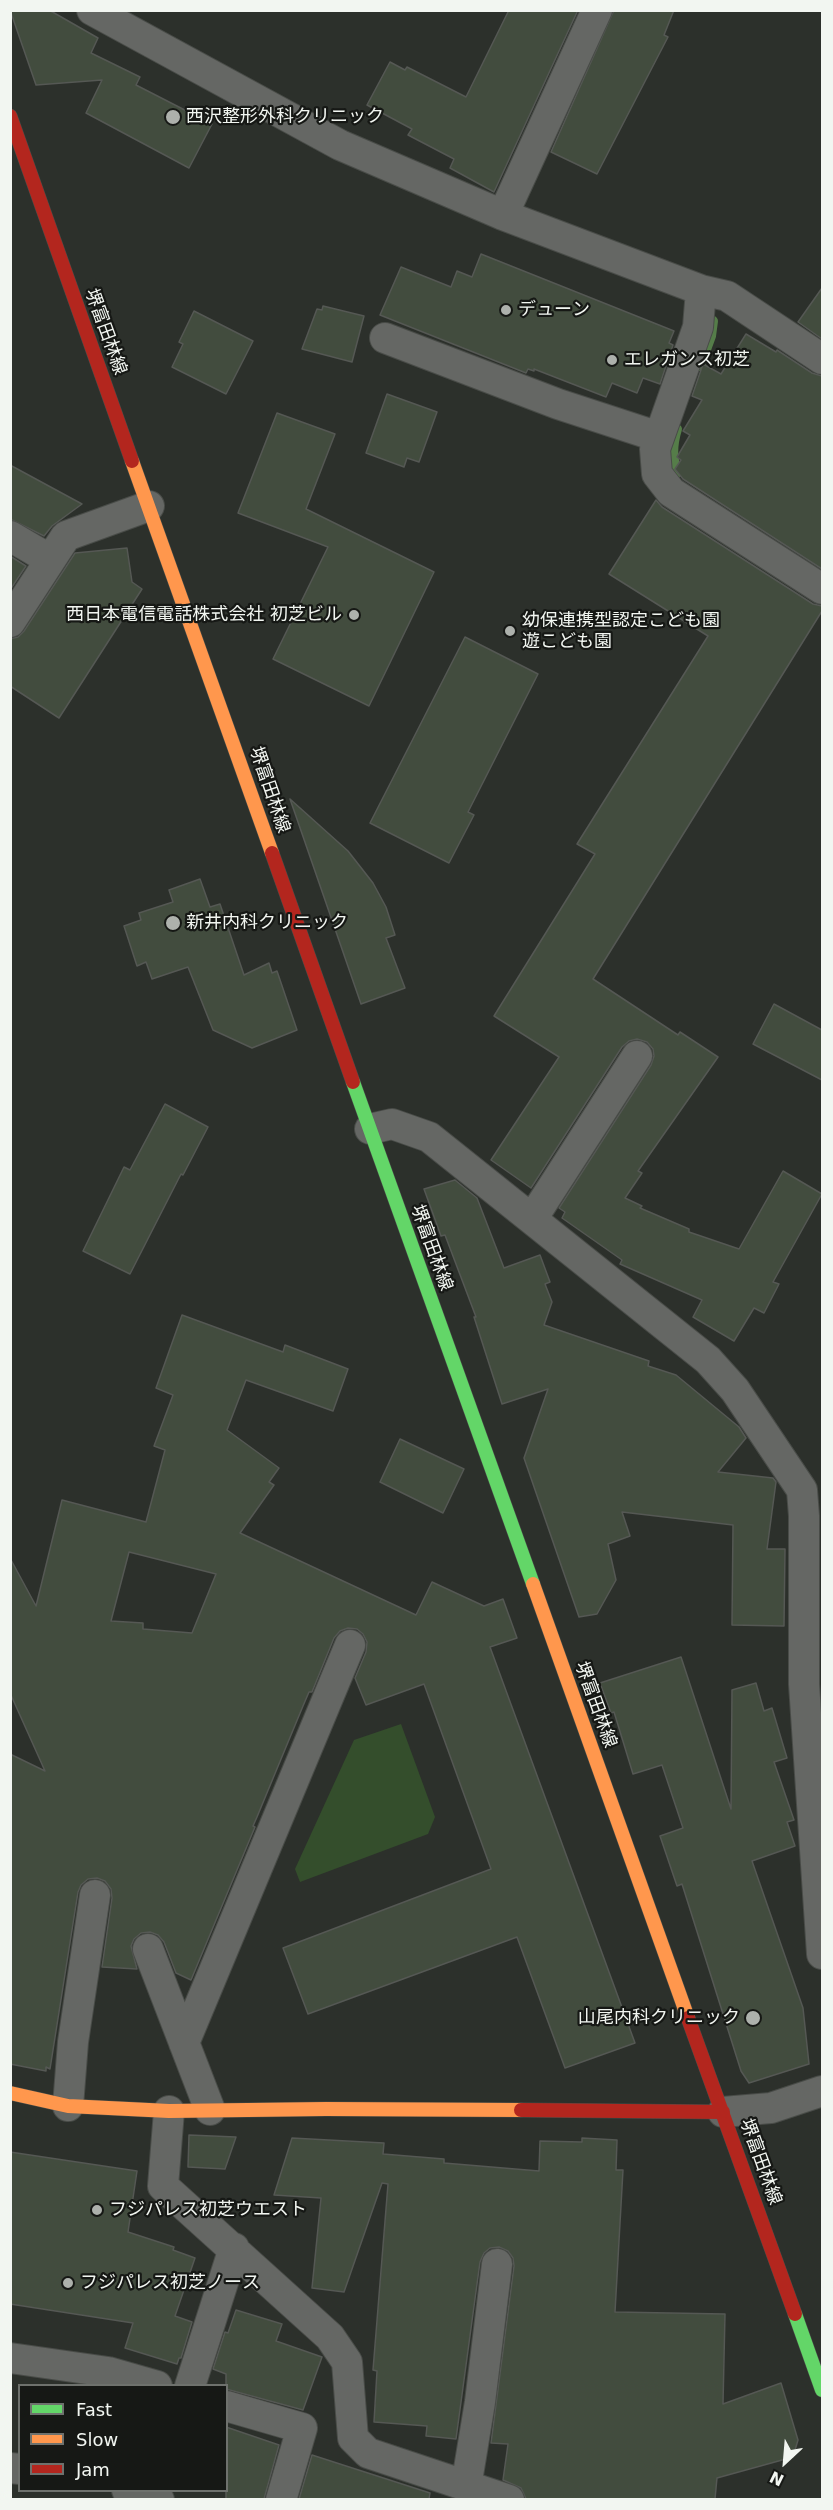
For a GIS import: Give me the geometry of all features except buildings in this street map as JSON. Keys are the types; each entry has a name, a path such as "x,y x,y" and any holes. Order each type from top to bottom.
{"main road":[{"name":"堺富田林線","path":"10,116 370,1129 723,2112 820,2374"},
{"path":"10,2093 68,2106 169,2111 338,2109 723,2112"}],"street":[{"path":"92,10 340,145 503,215 701,290 727,296 822,359"},
{"path":"503,215 597,10"},
{"path":"701,290 698,327 656,449 657,474 671,492 822,589"},
{"path":"385,338 558,404 659,437"},
{"path":"10,622 66,536 149,506"},
{"path":"10,536 49,559"},
{"path":"532,1219 637,1056"},
{"path":"370,1129 392,1124 429,1137 708,1360 735,1390 802,1490 804,1684 817,1811 822,1954"},
{"path":"184,2043 350,1645"},
{"path":"68,2106 73,2042 95,1895"},
{"path":"148,1949 210,2110"},
{"path":"723,2112 771,2108 822,2091"},
{"path":"169,2111 163,2186 330,2337 346,2362 353,2438 368,2453 466,2487 509,2499"},
{"path":"190,2384 234,2248"},
{"path":"466,2487 480,2402 497,2264"},
{"path":"10,2358 108,2372 152,2384"},
{"path":"228,2407 302,2428 281,2499"},
{"path":"134,2492 159,2499"}],"green space":[{"path":"401,1724 435,1817 428,1834 300,1882 295,1869 354,1740"}],"waterway":[{"path":"700,366 711,336 713,321"},
{"path":"677,429 673,450 678,472"}],"traffic: fast":[{"path":"353,1082 533,1584"},
{"path":"795,2314 822,2390"}],"traffic: slow":[{"path":"132,461 272,853"},
{"path":"533,1584 688,2018"},
{"path":"10,2093 68,2106 169,2111 521,2110"}],"traffic: jam":[{"path":"10,116 132,461"},
{"path":"272,853 353,1082"},
{"path":"688,2018 795,2314"},
{"path":"521,2110 723,2112"}],"place":[{"name":"西沢整形外科クリニック","path":"173,117"},
{"name":"デューン","path":"506,310"},
{"name":"エレガンス初芝","path":"612,360"},
{"name":"西日本電信電話株式会社 初芝ビル","path":"354,615"},
{"name":"幼保連携型認定こども園 遊こども園","path":"510,631"},
{"name":"新井内科クリニック","path":"173,923"},
{"name":"山尾内科クリニック","path":"753,2018"},
{"name":"フジパレス初芝ウエスト","path":"97,2210"},
{"name":"フジパレス初芝ノース","path":"68,2283"}]}
